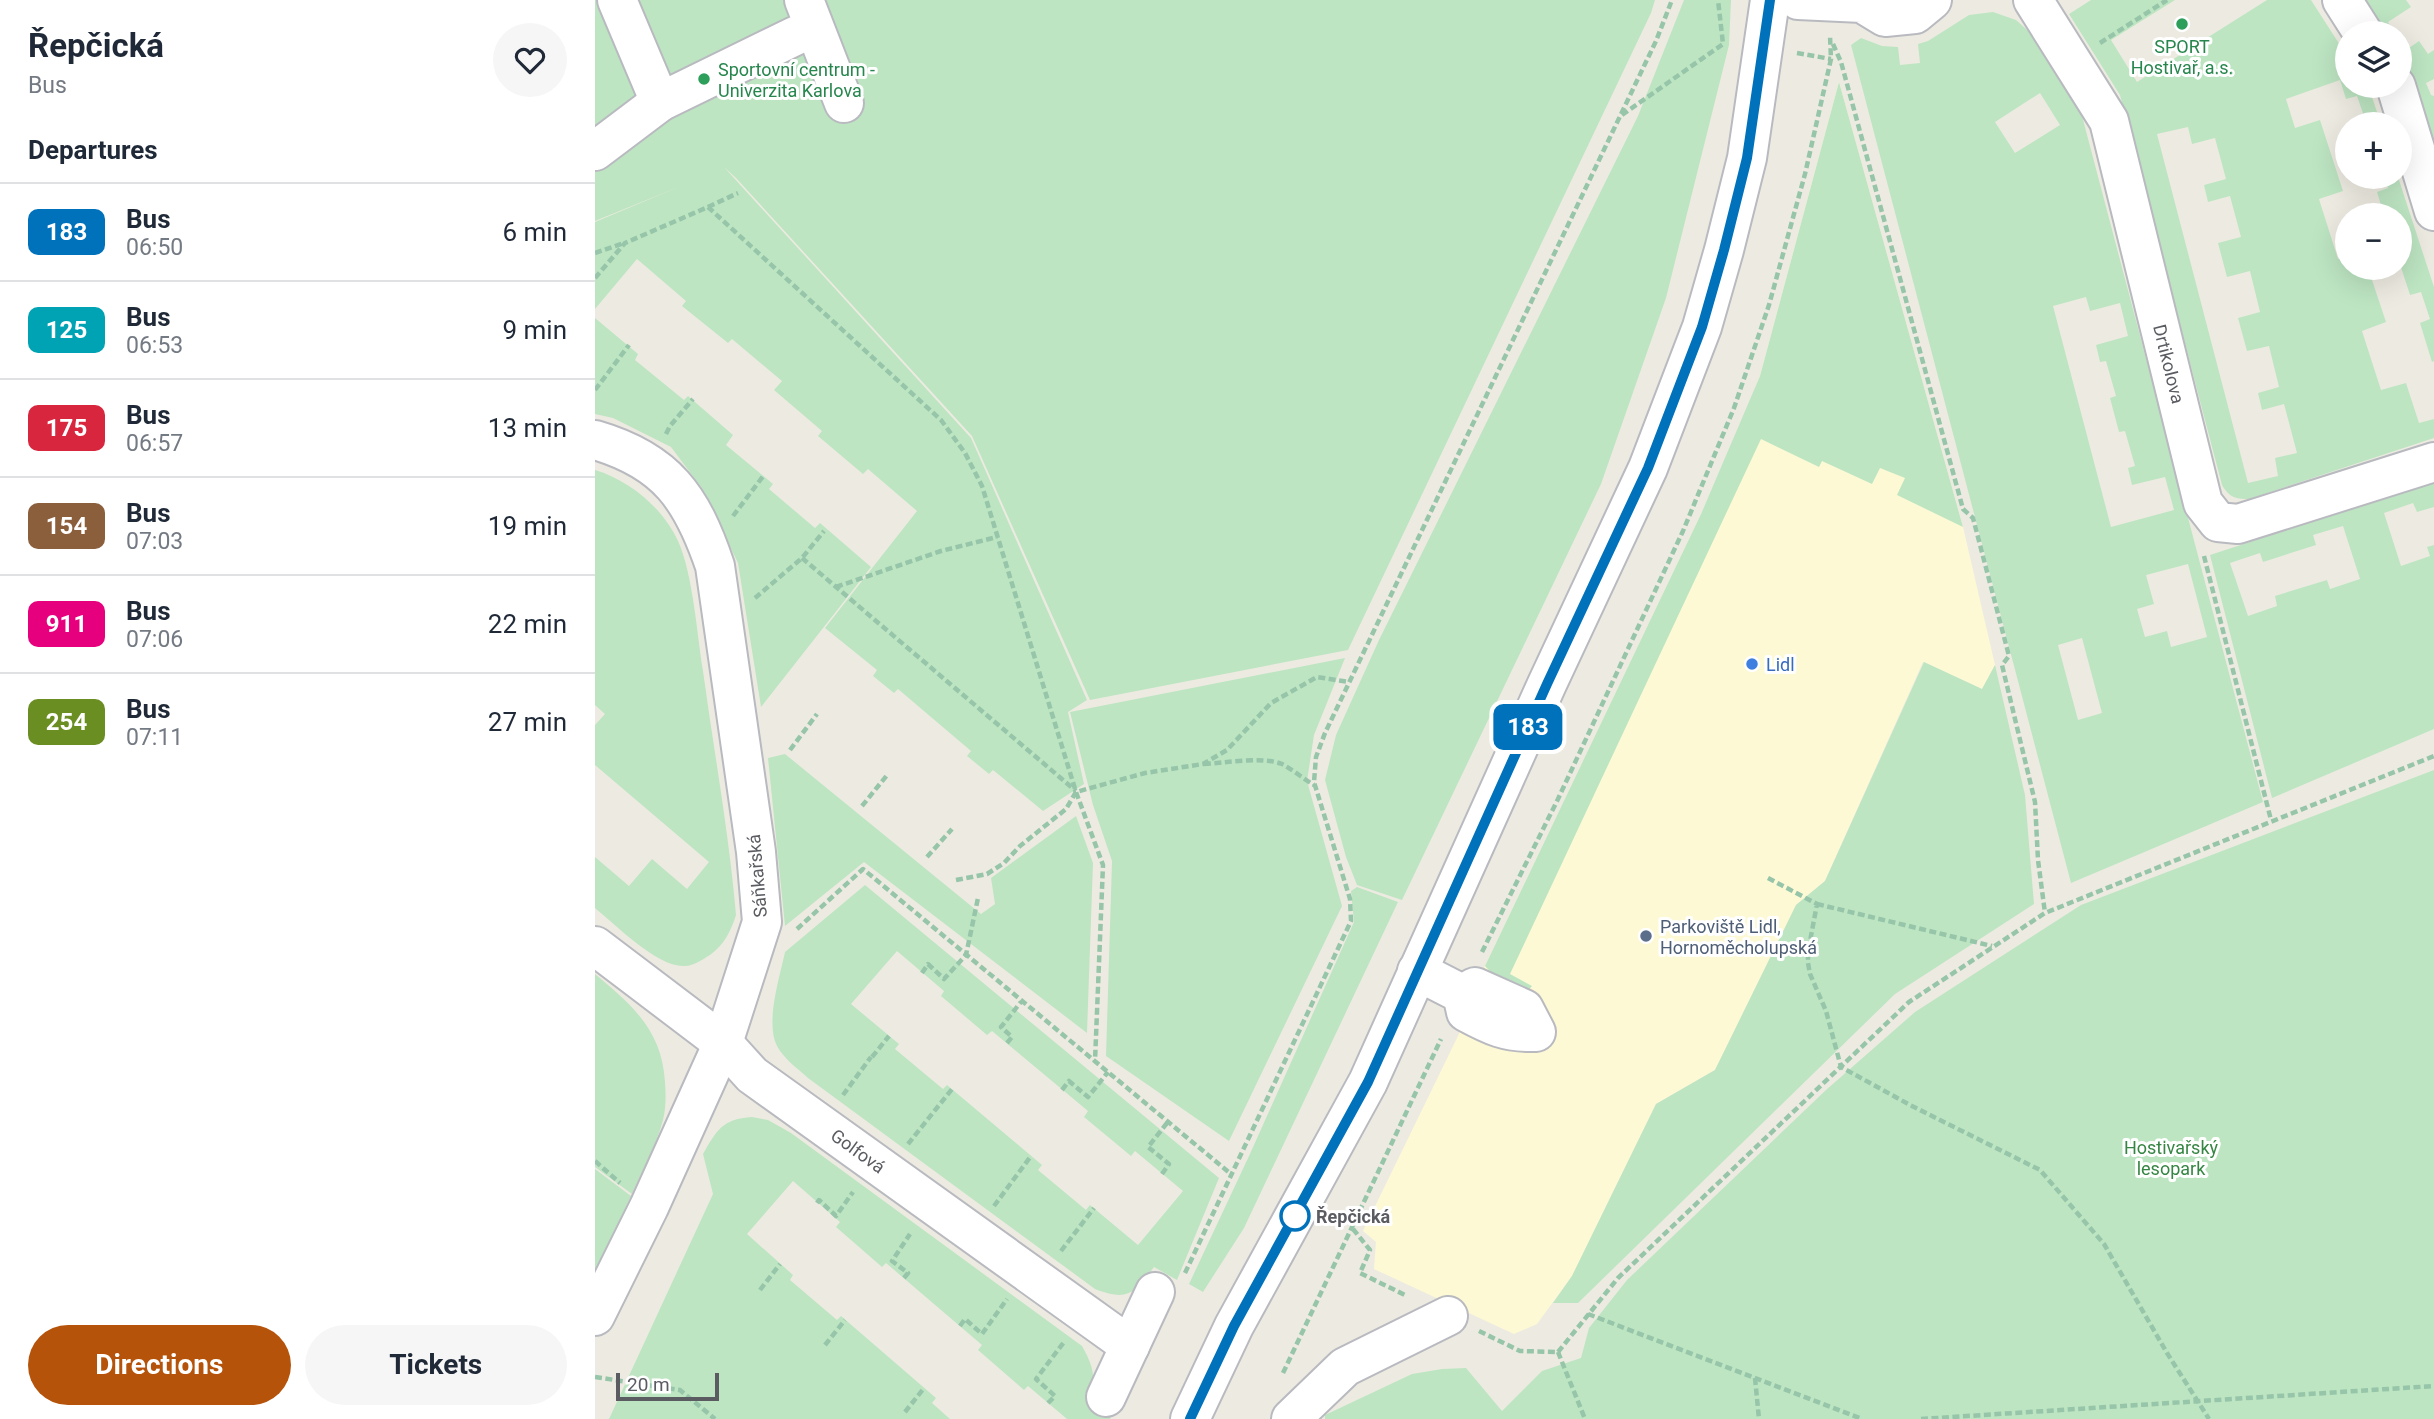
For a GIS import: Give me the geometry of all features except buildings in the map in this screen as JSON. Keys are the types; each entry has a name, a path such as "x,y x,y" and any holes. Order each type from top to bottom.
{"street":[{"path":"617,0 660,102"},
{"path":"804,0 844,103"},
{"path":"1191,1419 1234,1326 1368,1082 1648,468 1702,327 1747,158 1770,0"},
{"path":"1798,0 1862,3 1885,17 1915,14 1932,0"},
{"name":"Drtikolova","path":"2033,0 2109,121 2203,503 2218,523"},
{"path":"2342,0 2355,21"},
{"path":"595,151 660,102 795,36"},
{"path":"2400,98 2434,211"},
{"name":"Sáňkařská","path":"595,440 638,457 663,474 683,496 703,529 715,566 756,852 762,922 723,1043 649,1207 595,1316"},
{"path":"2218,523 2238,524 2434,462"},
{"name":"Golfová","path":"595,946 723,1043 752,1074 1130,1346"},
{"path":"1417,971 1462,994"},
{"path":"1106,1396 1130,1346 1169,1285"},
{"path":"1291,1419 1345,1367 1448,1316"}],"path":[{"path":"1169,1285 1231,1174 1352,921 1350,899 1314,785 1316,757 1349,682 1656,41 1672,0"},
{"path":"1620,116 1723,44 1718,0"},
{"path":"2071,61 2167,0"},
{"path":"1480,955 1558,799 1678,543 1734,408 1772,292 1805,174 1831,59 1831,40 1841,62 1963,509 1973,518 2009,656 2002,665 2035,802 2038,860 2045,913"},
{"path":"1794,53 1831,59"},
{"path":"595,253 625,243 738,193"},
{"path":"708,207 941,420 965,453 982,486 1076,792 1103,865 1095,1062"},
{"path":"595,278 625,243"},
{"path":"595,390 599,379 629,345"},
{"path":"670,426 693,399"},
{"path":"742,505 764,475"},
{"path":"2218,523 2203,558 2271,820"},
{"path":"754,600 803,558 824,531"},
{"path":"836,587 941,551 997,537"},
{"path":"803,558 1076,792"},
{"path":"1203,764 1227,750 1271,703 1317,677 1349,682"},
{"path":"790,750 817,714"},
{"path":"1558,1352 1618,1278 1909,1002 1991,946 2045,913 2434,756"},
{"path":"955,880 987,874 1004,863 1020,846 1066,809 1076,792 1145,773 1203,764 1272,761 1285,765 1314,785"},
{"path":"862,806 888,774"},
{"path":"927,857 952,829"},
{"path":"789,937 863,869 1231,1174"},
{"path":"1768,878 1817,904 1991,946"},
{"path":"922,973 928,964 944,979 966,955 978,898"},
{"path":"1817,904 1808,963 1826,1011 1841,1067 2040,1170 2104,1244 2209,1419"},
{"path":"1007,1043 1012,1037 1001,1027 1021,1002"},
{"path":"835,1105 889,1036"},
{"path":"1293,1351 1442,1038"},
{"path":"1062,1090 1069,1081 1088,1097 1108,1072"},
{"path":"902,1153 952,1089"},
{"path":"1162,1174 1169,1164 1148,1147 1167,1123"},
{"path":"988,1216 1031,1156"},
{"path":"595,1161 622,1185"},
{"path":"817,1203 819,1200 836,1216 845,1202"},
{"path":"1058,1254 1094,1208"},
{"path":"903,1246 892,1261 908,1273 904,1278"},
{"path":"760,1290 780,1264"},
{"path":"1588,1314 1862,1419"},
{"path":"960,1326 965,1319 982,1334 993,1319"},
{"path":"825,1345 845,1320"},
{"path":"1048,1403 1055,1396 1037,1379 1065,1341"},
{"path":"1520,1351 1558,1352"},
{"path":"1558,1352 1585,1419"},
{"path":"595,1377 680,1390 715,1419"},
{"path":"1755,1378 1759,1419"},
{"path":"1921,1419 2434,1386"},
{"path":"905,1412 924,1388"}],"shaded area":[{"path":"1839,82 1963,527 1995,665 1982,689 1923,662 1825,881 1796,905 1715,1070 1656,1104 1572,1276 1537,1324 1514,1334 1374,1269 1376,1242 1363,1231 1458,1036 1485,966 1701,514 1741,423 1760,376"}],"green space":[{"path":"595,0 1655,0 1348,650 1090,700 972,436 724,167 971,438 1087,700 1068,712 1084,784 1043,811 993,770 989,774 967,756 971,751 898,689 894,693 873,676 877,670 825,628 917,511 868,469 863,474 818,436 822,431 774,390 782,381 732,339 728,343 682,306 686,301 637,259 595,309 595,222 681,186 595,221"},
{"path":"1684,0 1731,0 1729,45 1666,298 1601,484 1402,900 1357,885 1346,857 1325,780 1336,735 1379,640 1638,116"},
{"path":"2091,0 2175,0 2111,40 2137,82 2267,0 2311,0 2335,37 2335,82 2286,99 2295,128 2320,120 2335,166 2335,189 2343,191 2319,199 2335,250 2335,280 2372,280 2386,322 2362,331 2381,390 2406,383 2419,423 2434,419 2434,438 2249,499 2236,498 2227,492 2222,485 2120,95 2069,14","holes":["2188,127 2192,144 2215,138 2226,179 2204,185 2208,202 2230,196 2241,237 2218,243 2227,277 2250,271 2260,312 2238,318 2247,351 2269,346 2279,387 2258,393 2262,410 2284,404 2297,453 2275,458 2278,476 2248,483 2157,134"]},
{"path":"2360,0 2406,0 2411,7 2390,21 2373,21"},
{"path":"1993,12 2016,20 2034,36 2081,112 2263,802 2071,883 1851,45 1861,38 1882,46 1898,47 1900,65 1920,63 1918,44 1928,41 1969,15","holes":["2040,93 2060,125 2015,153 1995,122","2086,297 2090,311 2120,303 2128,336 2096,345 2100,362 2106,361 2116,396 2110,398 2119,432 2125,431 2135,466 2128,468 2132,485 2165,477 2174,510 2111,527 2053,306","2188,564 2207,637 2171,647 2167,631 2145,637 2137,609 2154,604 2146,575","2082,638 2102,713 2078,720 2058,645"]},
{"path":"2419,41 2428,54 2434,50 2434,79 2426,83 2434,96 2434,154 2412,87 2412,46"},
{"path":"1839,82 1963,527 1897,495 1905,478 1880,468 1872,484 1822,461 1819,467 1761,439 1510,974 1532,986 1528,991 1496,978 1485,966 1701,514 1760,376"},
{"path":"2358,98 2372,98 2377,112 2363,112"},
{"path":"2402,189 2407,203 2380,203 2377,192"},
{"path":"2412,220 2434,287 2432,362 2420,323 2430,319 2421,292 2410,295 2405,280 2412,280"},
{"path":"595,318 638,354 635,360 684,400 688,396 733,435 726,445 773,484 769,489 815,528 820,523 871,567 761,707 738,563 701,487 671,447 613,418 595,414"},
{"path":"595,470 632,488 663,517 678,541 691,587 736,915 719,947 710,955 688,966 674,965 650,953 595,908 595,857 629,886 652,859 687,889 709,862 595,765 595,725 605,714 595,705"},
{"path":"2434,482 2434,507 2417,512 2413,503 2384,513 2401,566 2430,556 2427,547 2434,545 2434,729 2272,798 2210,555","holes":["2343,526 2360,579 2330,589 2327,580 2275,596 2277,606 2248,616 2230,563 2260,553 2263,562 2316,545 2313,535"]},
{"path":"1345,658 1314,735 1307,781 1342,906 1229,1141 1106,1056 1112,861 1093,805 1070,712"},
{"path":"1924,662 1982,689 1995,665 2025,795 2034,904 1895,994 1578,1303 1553,1303 1572,1276 1656,1104 1715,1070 1796,905 1825,881"},
{"path":"785,754 981,914 995,904 991,878 1076,816 1093,863 1087,1033 864,862 785,926 768,758"},
{"name":"Hostivařský lesopark","path":"2434,770 2434,1419 1325,1419 1325,1415 1412,1374 1442,1369 1466,1368 1502,1411 1542,1371 1581,1358 1589,1328 1627,1280 1826,1090 1915,1012 2081,905"},
{"path":"865,885 1219,1178 1177,1280 1154,1267 1130,1293 1115,1295 1095,1289 808,1078 783,1055 774,1036 773,1012 785,952","holes":["897,951 944,991 941,996 987,1035 992,1031 1088,1111 1084,1117 1131,1156 1135,1151 1183,1191 1138,1245 1090,1205 1086,1210 1038,1170 1042,1165 947,1085 943,1089 895,1049 899,1044 851,1004"]},
{"path":"1357,887 1398,902 1244,1228 1203,1292 1189,1284 1354,922 1351,891"},
{"path":"595,974 643,1020 663,1064 666,1097 663,1120 632,1194 595,1167"},
{"path":"752,1117 768,1120 791,1133 1082,1346 1093,1374 1089,1404 1111,1416 1110,1419 1067,1419 1028,1386 1024,1390 978,1350 982,1345 886,1263 882,1267 836,1227 840,1222 793,1181 747,1234 793,1275 790,1280 837,1320 841,1316 936,1398 932,1403 950,1419 609,1419 713,1194 703,1154 721,1127 734,1120"},
{"path":"595,1169 631,1196 595,1273"}],"bus line":[{"name":"183","path":"1190,1419 1234,1326 1368,1082 1547,684 1648,468 1702,327 1724,250 1747,158 1770,0"}],"place":[{"name":"SPORT Hostivař, a.s.","path":"2182,24"},
{"name":"Sportovní centrum - Univerzita Karlova","path":"704,79"},
{"name":"Lidl","path":"1752,664"},
{"name":"Parkoviště Lidl, Hornoměcholupská","path":"1646,936"},
{"name":"Řepčická","path":"1295,1216"}]}
